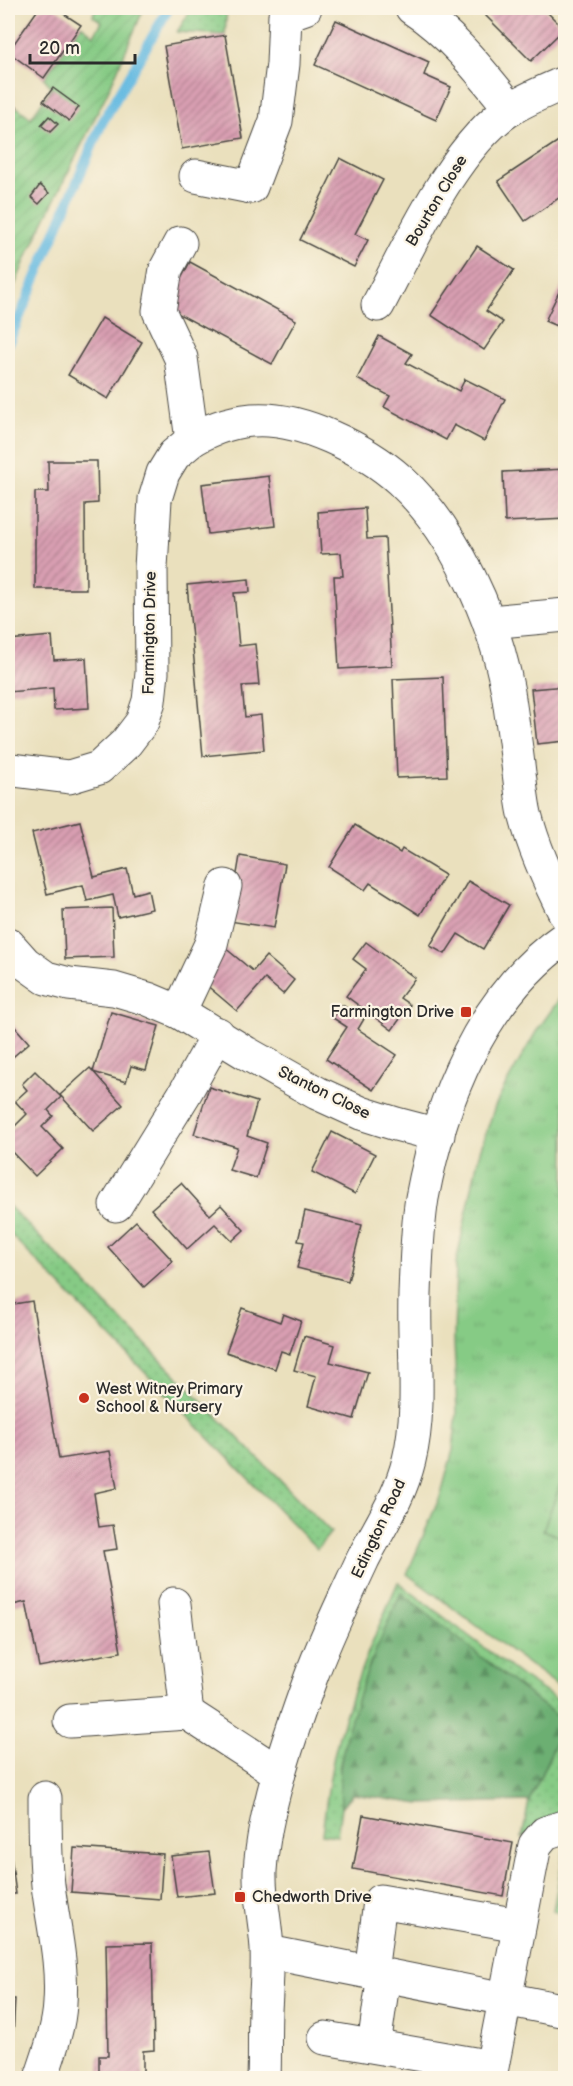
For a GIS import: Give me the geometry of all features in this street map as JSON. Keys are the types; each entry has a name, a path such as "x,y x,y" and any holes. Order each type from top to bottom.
{"street":[{"path":"412,8 431,20 453,41 511,109"},
{"path":"196,176 251,186 276,120 283,64 295,11"},
{"name":"Bourton Close","path":"378,305 447,179 467,150 489,126 511,109 566,82"},
{"path":"180,243 166,269 159,311 181,358 192,440"},
{"name":"Farmington Drive","path":"13,770 69,777 99,768 126,743 142,722 149,701 152,673 151,558 154,499 163,473 174,455 209,430 237,421 263,420 316,430 374,459 401,481 453,546 474,586 489,622 507,691 524,812 536,850 566,915"},
{"path":"489,622 566,615"},
{"path":"179,1012 211,944 225,886"},
{"name":"Edington Road","path":"264,2079 268,1952 260,1872 270,1806 279,1773 327,1636 365,1557 390,1513 410,1458 416,1408 414,1296 418,1244 422,1199 438,1135 465,1062 481,1030 499,1002 527,970 551,947 566,937"},
{"name":"Stanton Close","path":"8,944 25,963 46,978 69,984 114,989 148,999 179,1012 317,1093 361,1113 438,1135"},
{"path":"116,1205 185,1094 218,1034"},
{"path":"174,1604 187,1713"},
{"path":"70,1721 187,1713 279,1773"},
{"path":"41,2079 56,2027 61,1980 59,1950 48,1886 45,1798"},
{"path":"325,2038 492,2067 535,1845 545,1833 566,1826"},
{"path":"374,2046 381,1901 519,1925"},
{"path":"268,1952 566,2011"}],"green space":[{"path":"95,8 144,8 111,85 28,254 8,301 8,118 17,107 31,118 52,88 44,78 81,25 94,35 102,22 93,16"},
{"path":"192,8 227,8 225,35 177,32"},
{"path":"565,991 565,1691 407,1574 441,1494 453,1450 457,1412 454,1341 456,1263 479,1154 495,1106 504,1088 536,1032"},
{"path":"8,1205 331,1532 317,1549 8,1232"},
{"path":"565,1472 566,1539 543,1530"},
{"path":"398,1582 520,1675 565,1705 565,1722 515,1684 371,1660 340,1764 341,1808 337,1836 322,1834 331,1768 342,1726 364,1663"},
{"path":"401,1593 565,1722 529,1801 420,1804 353,1794 341,1808 340,1768 351,1718"},
{"path":"565,1723 565,1815 522,1838 529,1801"},
{"path":"564,1850 566,1850 566,1900 563,1914 553,1911"}],"building":[{"path":"39,8 55,8 81,25 44,78 8,52"},
{"path":"478,8 543,8 564,29 531,61"},
{"path":"336,20 429,62 424,75 451,87 436,120 315,65"},
{"path":"225,35 243,138 182,149 164,46"},
{"path":"53,88 79,107 69,121 43,101"},
{"path":"8,99 17,107 8,118"},
{"path":"49,116 58,124 50,132 41,125"},
{"path":"566,136 566,193 525,221 498,181"},
{"path":"340,158 383,180 355,234 368,240 354,267 300,240"},
{"path":"40,185 49,193 39,204 31,197"},
{"path":"477,246 514,270 486,311 503,322 484,350 431,315"},
{"path":"190,262 296,320 272,364 166,307"},
{"path":"566,277 566,330 545,321"},
{"path":"102,318 142,342 108,399 68,375"},
{"path":"379,336 412,354 406,363 459,391 465,379 505,399 484,441 454,425 446,440 384,407 390,396 357,379"},
{"path":"48,461 97,461 98,503 85,504 86,589 35,589 35,492 49,492"},
{"path":"566,469 566,519 505,522 503,472"},
{"path":"269,476 275,526 208,534 202,484"},
{"path":"365,508 367,539 385,538 392,666 339,669 334,576 343,576 341,553 321,554 318,512"},
{"path":"249,579 250,592 234,593 239,646 255,644 259,685 242,686 245,717 261,715 264,750 203,756 187,585"},
{"path":"52,636 54,660 86,658 89,708 54,710 53,688 8,692 8,640"},
{"path":"443,677 447,776 397,778 393,679"},
{"path":"566,686 566,741 537,744 531,689"},
{"path":"80,821 94,877 127,869 133,894 148,890 152,909 118,917 113,895 87,901 83,885 47,894 32,833"},
{"path":"355,825 400,853 402,849 445,875 420,915 370,883 365,890 329,867"},
{"path":"240,856 285,864 274,928 229,921"},
{"path":"468,881 509,905 483,949 458,934 445,954 430,946"},
{"path":"112,908 114,957 65,959 63,910"},
{"path":"366,942 415,978 400,998 410,1005 392,1030 346,996 366,969 353,959"},
{"path":"224,947 253,971 266,956 294,980 283,994 265,979 237,1011 198,978"},
{"path":"342,1005 364,1019 358,1029 397,1055 373,1090 326,1059 347,1027 333,1018"},
{"path":"111,1012 159,1026 146,1070 131,1066 126,1082 93,1072"},
{"path":"8,1019 29,1043 8,1061"},
{"path":"90,1068 123,1105 93,1131 60,1095"},
{"path":"35,1071 61,1097 48,1110 53,1116 42,1127 63,1149 35,1176 8,1148 8,1133 27,1114 15,1101 27,1090 22,1084"},
{"path":"209,1087 257,1102 247,1136 267,1143 256,1178 229,1170 237,1147 194,1134"},
{"path":"332,1132 375,1154 355,1194 312,1172"},
{"path":"181,1183 210,1215 221,1205 244,1230 232,1241 215,1224 187,1249 151,1209"},
{"path":"305,1211 362,1225 348,1281 297,1268 304,1242 298,1241"},
{"path":"136,1221 173,1261 144,1287 108,1247"},
{"path":"32,1301 59,1459 110,1451 117,1488 94,1493 99,1527 113,1525 117,1549 103,1551 121,1652 39,1667 26,1602 8,1606 8,1305"},
{"path":"242,1308 280,1322 283,1314 301,1321 290,1354 281,1351 275,1369 226,1352"},
{"path":"304,1336 335,1345 330,1362 368,1372 354,1419 308,1406 316,1376 294,1370"},
{"path":"363,1815 513,1843 503,1896 353,1869"},
{"path":"74,1848 163,1854 160,1899 71,1892"},
{"path":"8,1849 10,1849 16,1894 8,1894"},
{"path":"209,1852 215,1893 177,1897 171,1856"},
{"path":"152,1943 154,2050 143,2051 143,2078 99,2078 99,2056 108,2056 106,1944"},
{"path":"8,1999 15,1999 12,2056 8,2056"}],"waterway":[{"path":"8,344 102,123 169,8"}],"place":[{"name":"Farmington Drive","path":"466,1012"},
{"name":"West Witney Primary School & Nursery","path":"84,1398"},
{"name":"Chedworth Drive","path":"240,1897"}]}
